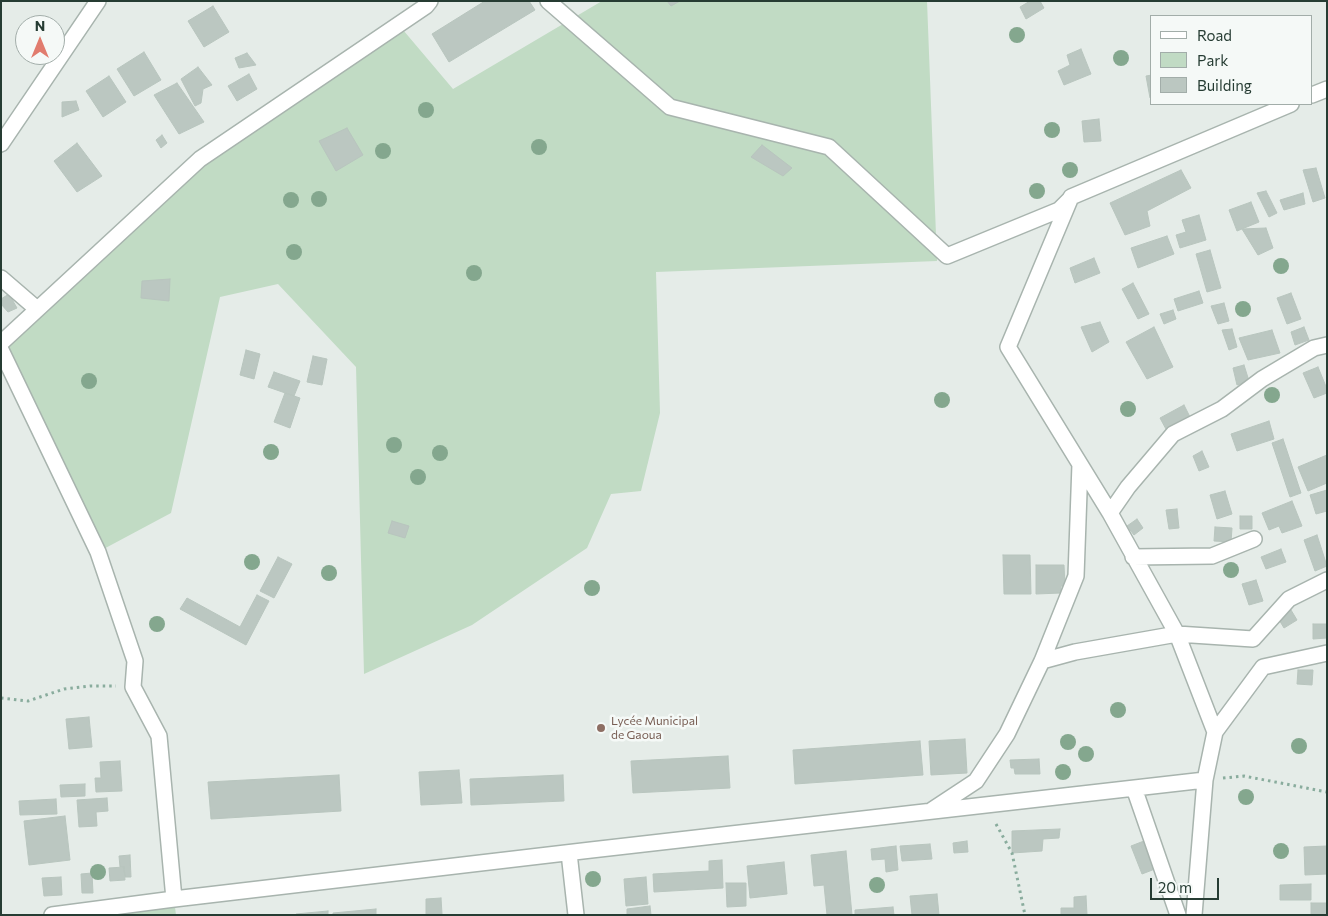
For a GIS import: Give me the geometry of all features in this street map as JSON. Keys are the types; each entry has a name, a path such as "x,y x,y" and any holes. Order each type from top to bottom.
{"street":[{"path":"1,144 98,1"},
{"path":"1,343 200,159 426,6 430,1"},
{"path":"548,1 670,107 829,147 947,256 1059,210 1071,197 1289,105"},
{"path":"1313,95 1327,89"},
{"path":"1071,197 1008,347 1110,512 1177,634 1215,732"},
{"path":"1,278 37,309"},
{"path":"1110,512 1128,487 1173,434 1222,409 1262,379 1314,348 1327,345"},
{"path":"1,350 98,552 135,661 133,687 159,736 174,899"},
{"path":"929,812 976,781 1008,734 1042,661 1076,576 1080,464"},
{"path":"1134,557 1212,556 1254,539"},
{"path":"1042,661 1075,652 1177,634 1253,639 1289,599 1327,580"},
{"path":"1194,915 1205,780 1215,732 1263,666 1327,653"},
{"path":"52,915 174,899 1205,780"},
{"path":"1134,788 1178,915"},
{"path":"568,853 576,915"}],"path":[{"path":"1,698 28,701 64,689 90,686 133,687"},
{"path":"1205,780 1244,776 1327,792"},
{"path":"986,805 1012,853 1025,915"}],"green space":[{"path":"602,1 927,1 937,261 656,272 660,413 641,491 611,494 587,548 472,625 364,674 356,367 278,284 220,297 171,513 98,552 1,343 200,159 398,24 453,89"},
{"path":"174,899 176,915 52,915"}],"building":[{"path":"485,1 529,1 535,10 449,62 432,34"},
{"path":"667,1 680,1 671,6"},
{"path":"1030,1 1040,1 1044,8 1026,19 1020,7"},
{"path":"213,6 229,32 204,47 188,21"},
{"path":"1081,49 1091,74 1064,85 1058,71 1070,65 1067,55"},
{"path":"144,52 161,80 134,96 117,69"},
{"path":"247,53 256,65 239,68 235,58"},
{"path":"198,67 212,85 203,89 201,103 195,106 181,79"},
{"path":"249,74 257,89 237,101 228,86"},
{"path":"1150,75 1150,98 1146,76"},
{"path":"109,76 126,102 103,117 86,91"},
{"path":"177,83 204,122 179,134 154,95"},
{"path":"76,101 79,110 62,117 62,102"},
{"path":"1099,119 1101,141 1084,142 1082,121"},
{"path":"347,128 363,155 336,171 319,141"},
{"path":"162,135 167,143 161,148 156,140"},
{"path":"77,143 102,176 77,192 54,161"},
{"path":"762,145 792,168 783,176 751,157"},
{"path":"1316,168 1325,198 1313,202 1303,170"},
{"path":"1181,170 1191,188 1147,211 1150,226 1125,235 1110,203"},
{"path":"1266,191 1277,213 1269,217 1257,193"},
{"path":"1303,193 1305,204 1284,210 1280,200"},
{"path":"1251,202 1259,222 1237,231 1229,210"},
{"path":"1199,215 1206,240 1180,248 1176,235 1186,232 1182,220"},
{"path":"1266,228 1273,248 1258,255 1242,229"},
{"path":"1167,236 1174,254 1138,268 1131,248"},
{"path":"1210,250 1221,288 1207,292 1196,254"},
{"path":"1094,258 1100,273 1075,283 1070,268"},
{"path":"170,279 169,301 141,298 142,281"},
{"path":"1133,283 1149,314 1138,319 1122,289"},
{"path":"1199,291 1203,303 1178,311 1174,299"},
{"path":"1291,293 1301,319 1287,324 1277,298"},
{"path":"9,294 17,308 8,312 1,304 1,299"},
{"path":"1224,303 1229,321 1218,324 1211,306"},
{"path":"1173,310 1176,319 1164,324 1160,314"},
{"path":"1100,322 1109,342 1092,352 1081,327"},
{"path":"1154,327 1173,367 1147,379 1126,342"},
{"path":"1304,327 1309,340 1295,345 1291,332"},
{"path":"1232,329 1237,347 1229,350 1222,330"},
{"path":"1272,330 1280,353 1248,360 1239,338"},
{"path":"246,350 260,354 254,379 240,375"},
{"path":"313,356 327,359 322,385 307,382"},
{"path":"1244,365 1249,381 1237,385 1233,368"},
{"path":"1318,367 1327,393 1314,398 1303,373"},
{"path":"274,372 300,381 294,396 268,387"},
{"path":"285,393 300,398 290,428 274,422"},
{"path":"1184,405 1190,417 1167,431 1160,418"},
{"path":"1269,421 1274,439 1237,451 1231,434"},
{"path":"1283,439 1301,493 1290,497 1272,443"},
{"path":"1202,451 1209,467 1199,471 1193,456"},
{"path":"1327,455 1327,483 1308,491 1298,467"},
{"path":"1327,490 1327,511 1316,514 1310,495"},
{"path":"1225,491 1232,514 1217,519 1210,495"},
{"path":"1292,501 1302,526 1282,533 1279,526 1269,530 1262,513"},
{"path":"1177,509 1179,528 1169,529 1166,510"},
{"path":"1240,516 1252,516 1252,529 1240,529"},
{"path":"1137,519 1143,528 1134,535 1127,526"},
{"path":"392,521 409,526 405,538 388,533"},
{"path":"1215,527 1232,528 1231,542 1214,541"},
{"path":"1317,535 1327,566 1315,571 1304,540"},
{"path":"1281,549 1286,562 1266,569 1261,557"},
{"path":"1003,555 1030,555 1031,594 1004,594"},
{"path":"278,557 292,564 274,598 260,591"},
{"path":"1036,565 1064,565 1065,586 1061,586 1061,593 1036,594"},
{"path":"1256,580 1263,601 1249,605 1242,584"},
{"path":"257,595 269,601 246,645 180,609 187,598 240,627"},
{"path":"1291,610 1297,620 1284,628 1278,618"},
{"path":"1313,624 1327,624 1327,638 1313,639"},
{"path":"1298,670 1313,670 1312,685 1297,684"},
{"path":"89,717 92,747 69,749 66,719"},
{"path":"965,739 967,773 931,775 929,741"},
{"path":"920,741 923,775 795,784 793,750"},
{"path":"728,756 730,788 633,793 631,761"},
{"path":"1039,759 1040,774 1015,774 1014,768 1011,768 1010,760"},
{"path":"120,761 122,791 96,792 95,778 101,778 100,762"},
{"path":"459,770 462,803 421,805 419,772"},
{"path":"339,775 341,811 211,819 208,782"},
{"path":"563,775 564,801 471,805 470,779"},
{"path":"85,784 85,796 61,797 60,785"},
{"path":"107,798 108,811 96,812 97,826 79,827 77,800"},
{"path":"56,799 57,814 20,815 19,801"},
{"path":"65,816 70,860 29,865 24,821"},
{"path":"1060,829 1059,838 1043,839 1042,851 1012,853 1012,831"},
{"path":"967,841 968,852 954,853 953,843"},
{"path":"1144,841 1155,869 1142,874 1131,846"},
{"path":"930,844 932,859 902,861 900,846"},
{"path":"896,846 898,870 886,872 885,859 872,860 871,849"},
{"path":"1327,846 1327,874 1305,875 1304,847"},
{"path":"846,851 852,915 827,915 824,885 814,886 811,855"},
{"path":"130,855 131,877 125,877 124,867 120,867 119,856"},
{"path":"722,860 723,888 654,892 653,874 709,871 709,861"},
{"path":"784,862 787,894 750,898 747,866"},
{"path":"124,867 125,880 110,881 109,868"},
{"path":"92,873 93,893 82,893 81,874"},
{"path":"61,877 62,895 44,896 42,878"},
{"path":"646,877 648,904 626,906 624,879"},
{"path":"726,883 746,883 746,906 727,907"},
{"path":"1311,884 1311,900 1280,900 1280,885"},
{"path":"937,894 939,915 912,915 910,896"},
{"path":"1086,896 1087,915 1061,915 1061,908 1074,908 1074,897"},
{"path":"441,898 442,914 426,914 426,899"},
{"path":"1311,903 1327,903 1327,915 1311,915"},
{"path":"650,906 651,915 627,915 627,909"},
{"path":"893,907 894,915 855,915 855,910"},
{"path":"376,909 376,915 333,915 333,913"},
{"path":"328,911 328,915 296,915 296,914"}],"place":[{"name":"Lycée Municipal de Gaoua","path":"601,728"}]}
